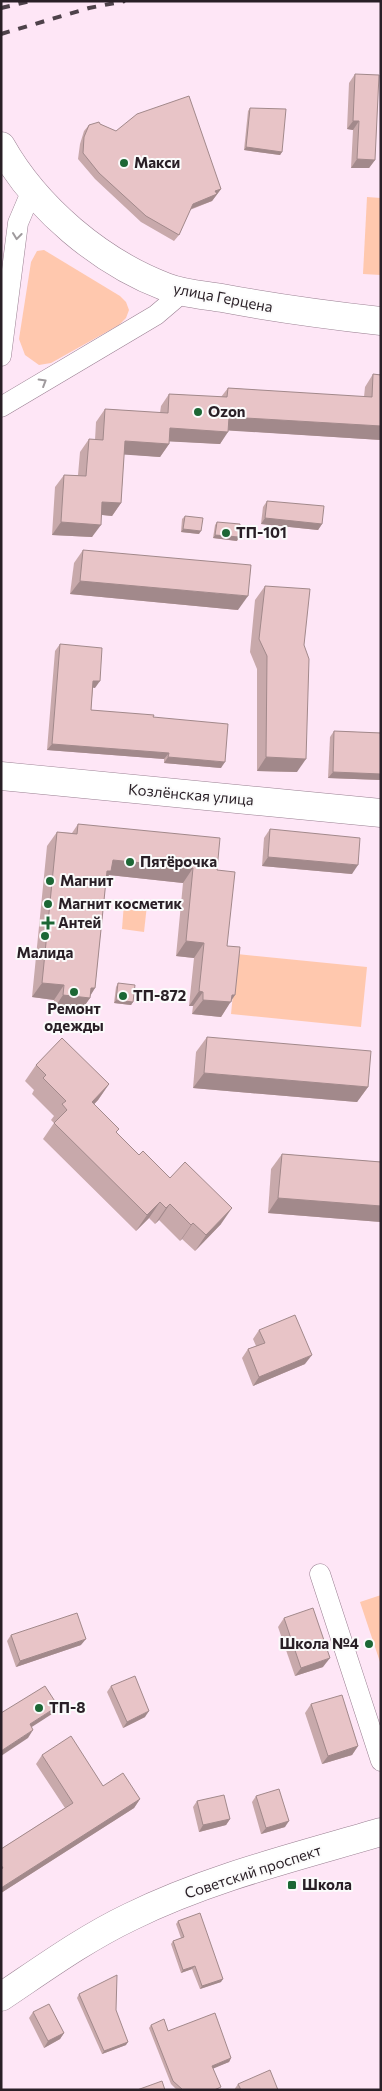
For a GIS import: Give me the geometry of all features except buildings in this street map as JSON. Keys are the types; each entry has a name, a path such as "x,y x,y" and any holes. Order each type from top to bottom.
{"street":[{"name":"улица Герцена","path":"1,146 11,163 32,190 75,231 107,256 133,271 183,292 292,311 381,321"},
{"path":"1,356 18,223 32,190"},
{"path":"1,407 156,315 183,292"},
{"name":"Козлёнская улица","path":"1,776 381,813"},
{"path":"320,1574 381,1761"},
{"name":"Советский проспект","path":"1,1997 95,1934 131,1916 205,1884 381,1832"}],"shaded area":[{"path":"367,197 381,198 381,275 363,274"},
{"path":"44,250 120,296 126,302 129,310 126,318 119,325 51,363 39,365 25,355 19,339 31,262 37,251"},
{"path":"124,903 147,905 144,932 122,929"},
{"path":"237,954 367,967 361,1027 231,1014"},
{"path":"381,1595 381,1665 360,1602"}],"railway":[{"path":"1,8 31,1"},
{"path":"1,34 89,8 125,1"}],"place":[{"name":"Макси","path":"124,163"},
{"name":"Ozon","path":"198,412"},
{"name":"ТП-101","path":"226,533"},
{"name":"Пятёрочка","path":"130,862"},
{"name":"Магнит","path":"50,881"},
{"name":"Магнит косметик","path":"48,904"},
{"name":"Антей","path":"48,923"},
{"name":"Малида","path":"45,936"},
{"name":"Ремонт одежды","path":"74,992"},
{"name":"ТП-872","path":"123,996"},
{"name":"Школа №4","path":"369,1644"},
{"name":"ТП-8","path":"39,1708"},
{"name":"Школа","path":"292,1885"}]}
